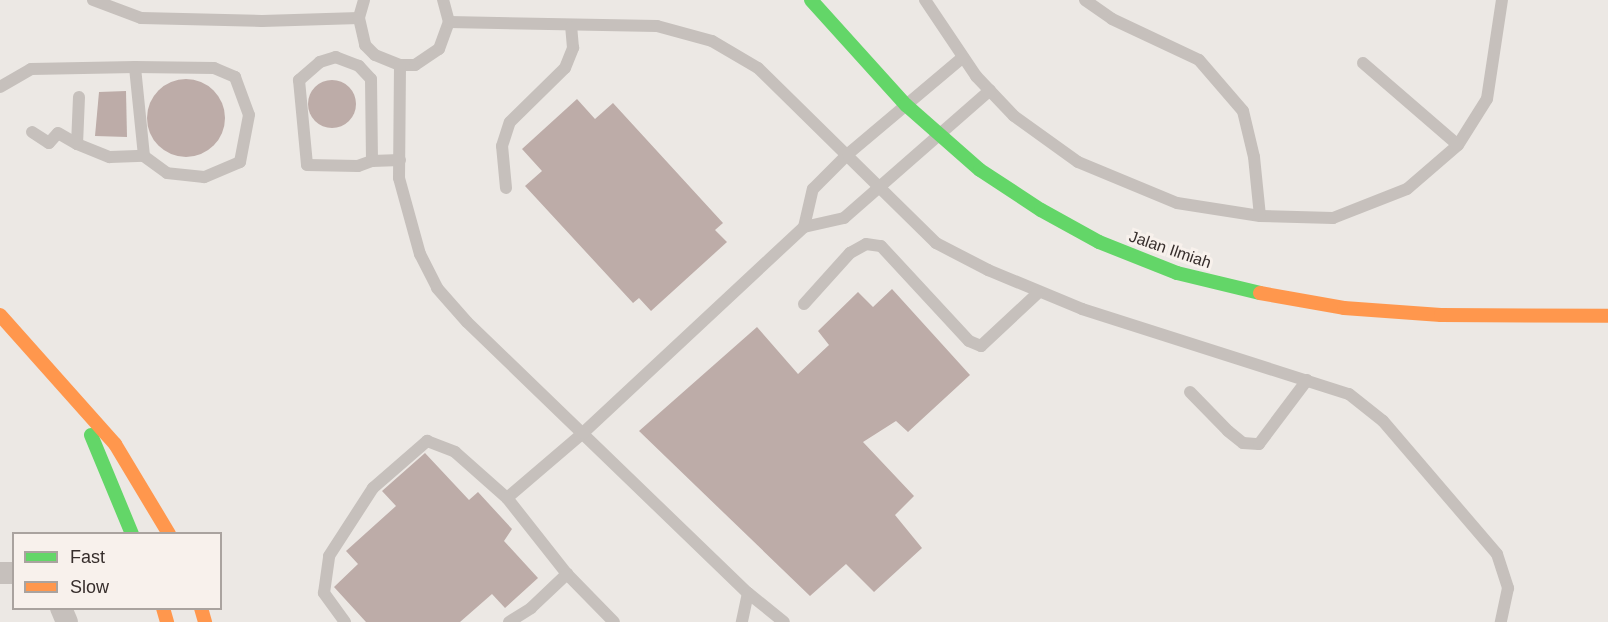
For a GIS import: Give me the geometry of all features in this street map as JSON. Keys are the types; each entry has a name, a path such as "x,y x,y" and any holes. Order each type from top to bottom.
{"street":[{"name":"Jalan Ilmiah","path":"811,0 828,23 906,105 980,170 1041,210 1099,242 1177,273 1235,289 1344,308 1441,315 1608,316"},
{"path":"0,315 115,444 168,532"},
{"path":"75,398 131,532"}],"lane":[{"path":"93,0 141,18 262,21 359,18"},
{"path":"364,0 359,18 365,45 381,59 400,66 428,59 447,36 449,22 443,0"},
{"path":"925,0 963,57 1014,116 1077,162 1177,203 1260,216 1333,218 1407,189 1458,144 1487,99 1502,0"},
{"path":"1085,0 1112,19 1199,60 1242,111 1254,157 1260,216"},
{"path":"449,22 571,27 657,26 712,41 758,68 936,243 1039,292 1349,394 1374,414 1457,503 1497,554 1508,588 1501,622"},
{"path":"506,188 502,146 510,122 565,68 573,48 571,27"},
{"path":"372,160 371,79 359,66 336,57 320,62 299,80 307,165 358,166 372,160 400,160"},
{"path":"804,227 813,189 848,154 963,57"},
{"path":"1363,63 1458,144"},
{"path":"400,66 399,178 408,220 438,288 467,322 748,593 784,622"},
{"path":"135,67 144,156"},
{"path":"0,87 31,69 214,68 235,77 249,115 240,162 204,177 167,173 144,156 110,157 77,144 58,133 49,143 32,132"},
{"path":"507,498 583,433 804,227 844,218 990,90"},
{"path":"77,144 79,97"},
{"path":"804,304 850,253 866,244 881,246 969,341 981,346 1039,292"},
{"path":"1190,392 1228,431 1244,443 1259,444 1308,380"},
{"path":"345,622 324,593 329,556 373,488 427,441 455,452 507,498 567,574 614,622"},
{"path":"509,622 531,608 567,574"},
{"path":"742,622 748,593"}],"building":[{"path":"186,79 201,82 214,90 222,103 225,118 222,133 214,146 201,154 186,157 171,154 158,146 150,133 147,118 150,103 158,90 171,82"},
{"path":"332,80 349,87 356,104 349,121 332,128 315,121 308,104 315,87"},
{"path":"126,91 127,137 95,136 99,92"},
{"path":"577,99 595,119 613,103 723,223 715,230 727,242 651,311 639,298 633,303 525,186 542,171 522,149"},
{"path":"892,289 970,375 908,432 896,421 863,442 914,496 895,515 922,548 874,592 846,564 810,596 639,431 757,327 798,374 829,345 818,331 858,292 873,307"},
{"path":"425,453 469,500 478,492 512,529 504,541 538,578 505,608 492,594 460,622 366,622 334,587 358,564 346,551 396,506 382,491"}],"traffic: fast":[{"path":"811,0 906,105 980,170 1041,210 1099,242 1177,273 1260,293"},
{"path":"91,435 131,532"}],"traffic: slow":[{"path":"1260,293 1344,308 1441,315 1608,316"},
{"path":"0,315 115,444 168,532"},
{"path":"164,610 167,622"},
{"path":"202,610 205,622"}]}
